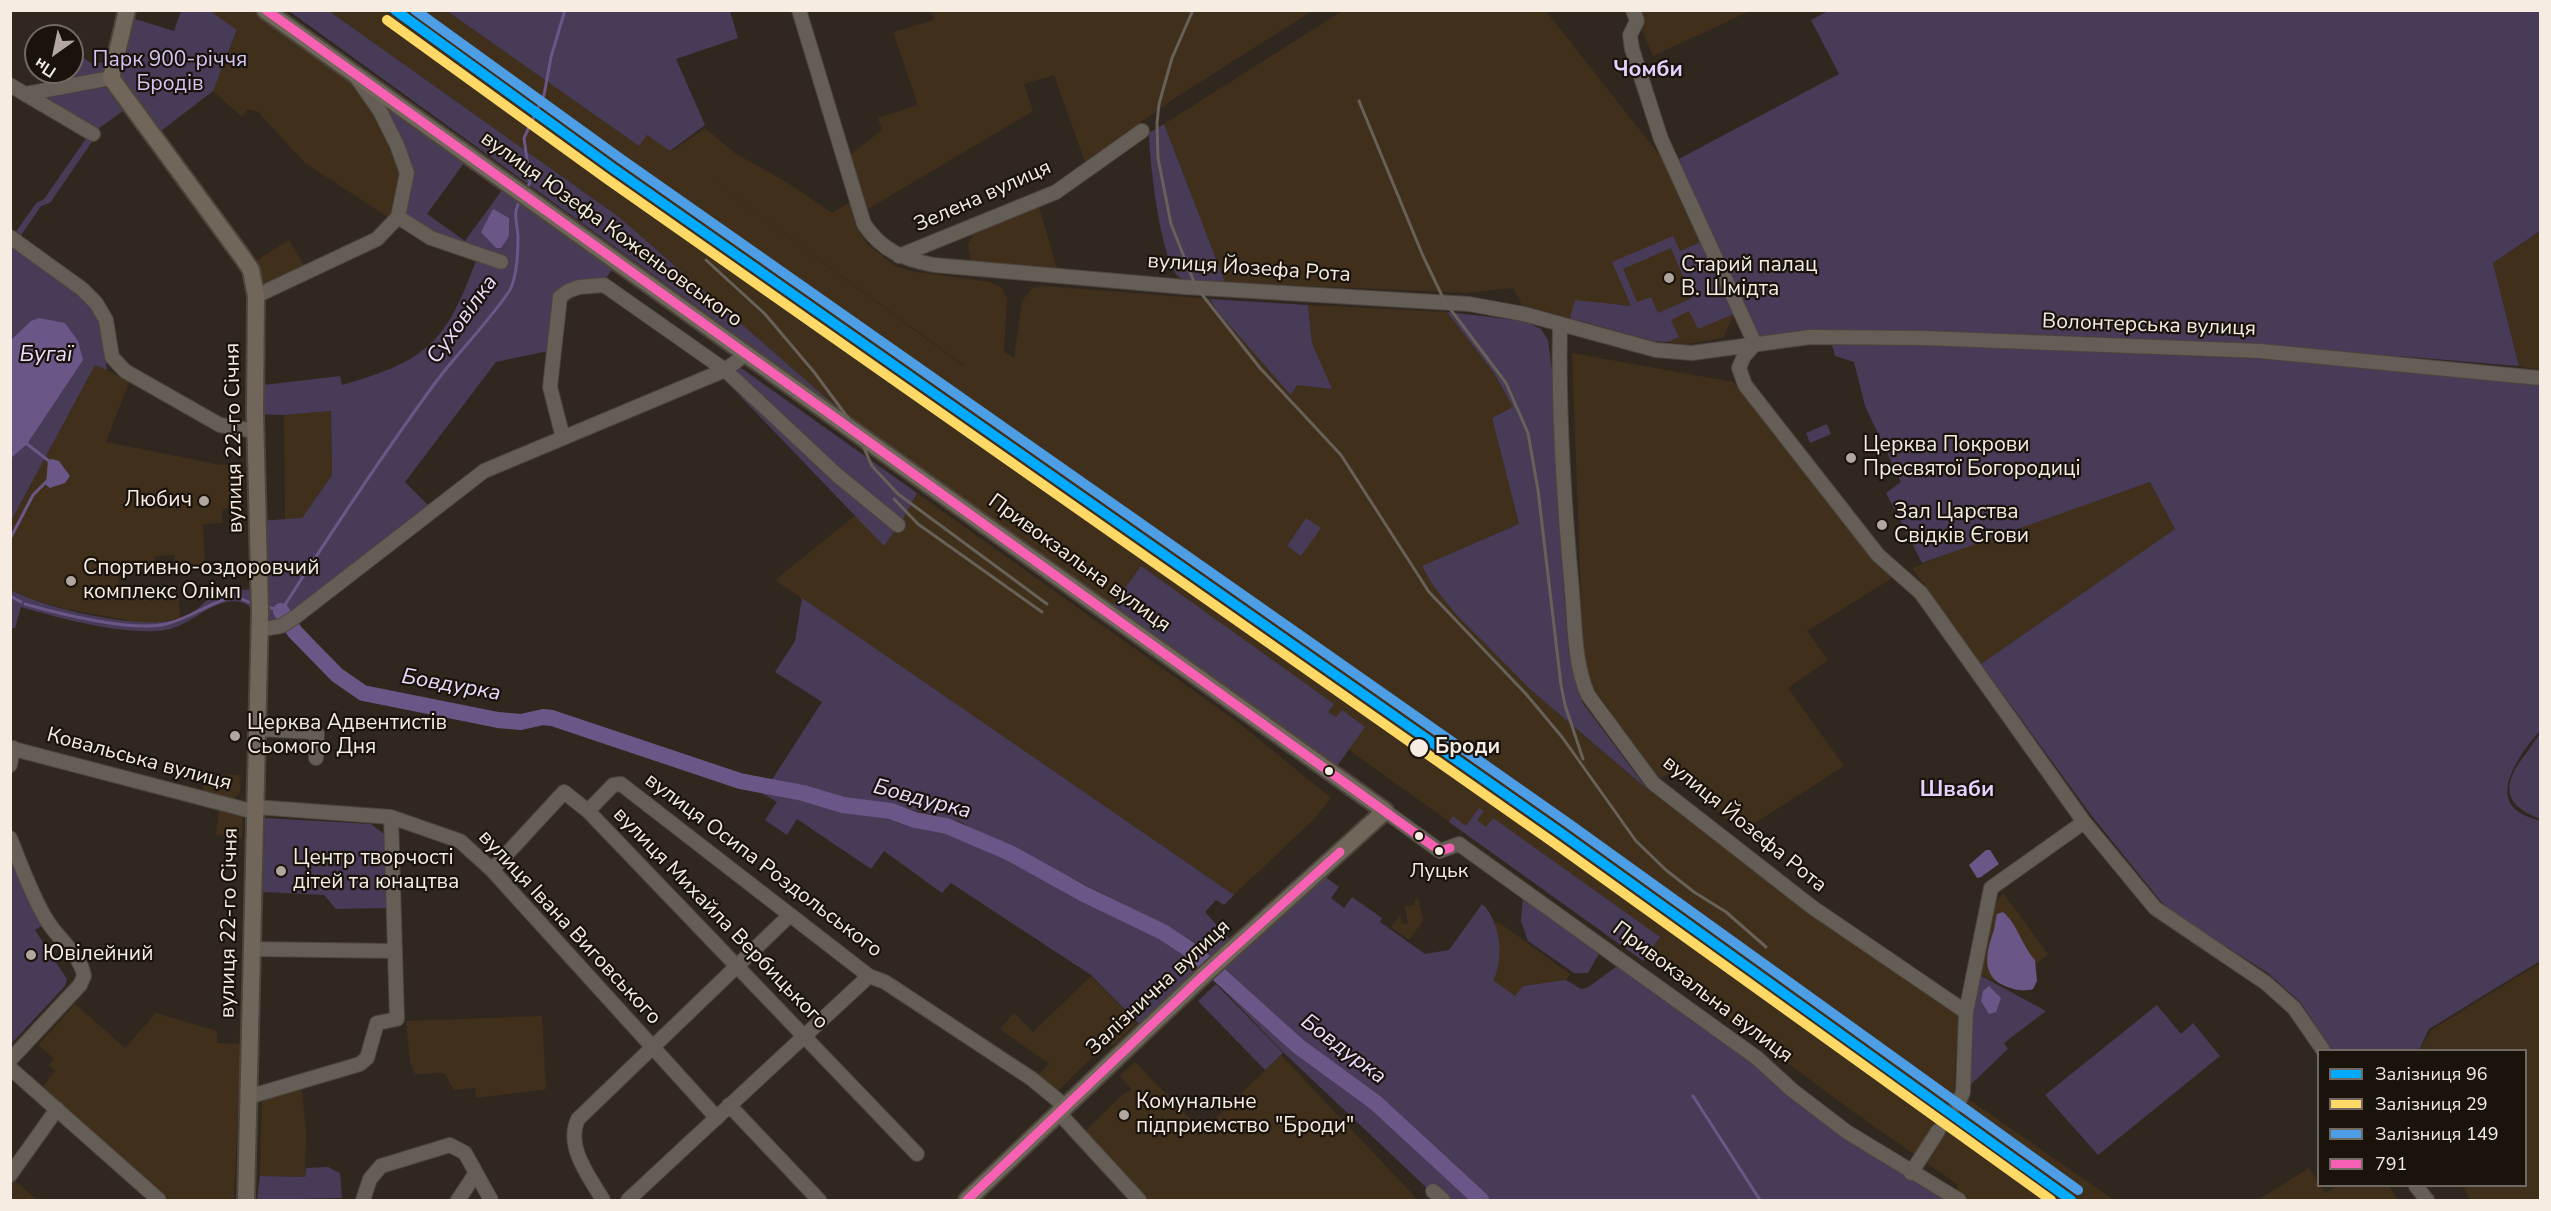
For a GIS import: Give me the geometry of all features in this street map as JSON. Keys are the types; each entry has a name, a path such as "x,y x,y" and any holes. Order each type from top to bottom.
{"main road":[{"name":"вулиця Юзефа Коженьовського","path":"265,10 746,354"},
{"path":"111,78 122,14"},
{"name":"вулиця 22-го Січня","path":"111,78 251,270 256,296 255,431 260,606 246,1200"},
{"name":"Привокзальна вулиця","path":"746,354 1385,811"},
{"name":"Залізнична вулиця","path":"967,1200 1211,969 1385,811"}],"street":[{"path":"799,10 864,224 878,242 899,256"},
{"path":"1633,10 1637,21 1630,35 1632,49 1661,139 1755,344 1741,361 1739,368 1745,385 1878,555 1921,593 2084,822 2155,908 2266,983 2294,1008 2323,1049"},
{"name":"вулиця Юзефа Коженьовського","path":"355,74 380,111 398,145 407,173 398,217"},
{"path":"25,94 111,78"},
{"path":"10,86 93,134"},
{"name":"Зелена вулиця","path":"899,256 1056,192 1142,131"},
{"path":"256,296 377,239 398,217 432,238 501,262"},
{"path":"10,237 82,289 96,303 106,321 114,362 125,372 220,425 255,431"},
{"name":"вулиця Йозефа Рота","path":"899,256 934,265 1185,287 1469,304 1524,314 1560,326 1656,350 1712,352 1755,344"},
{"path":"563,438 550,387 560,297 568,291 588,285 604,285 725,370 837,475 898,525"},
{"name":"вулиця Йозефа Рота","path":"1560,326 1565,515 1578,655 1588,695 1653,783 1812,907 1966,1012"},
{"name":"Волонтерська вулиця","path":"1755,344 1810,337 1924,338 2237,350 2541,378"},
{"name":"вулиця Юзефа Коженьовського","path":"259,630 286,623 484,471 725,370 746,354"},
{"path":"257,729 314,732 317,734 316,758"},
{"name":"Ковальська вулиця","path":"10,765 12,748 255,809"},
{"name":"вулиця Осипа Роздольського","path":"588,811 613,785 621,784 869,976 885,982 1032,1078 1063,1110 1139,1200"},
{"name":"вулиця Михайла Вербицького","path":"492,870 564,792 588,811 917,1154"},
{"name":"вулиця Івана Виговського","path":"255,809 390,818 460,841 492,870 717,1118"},
{"name":"Привокзальна вулиця","path":"1385,811 1440,851 1459,844 1757,1058 1792,1090 1839,1126 1911,1173 1959,1200"},
{"path":"248,1097 360,1064 367,1058 376,1023 397,1019 390,818"},
{"path":"1958,1104 1963,1092 1966,1012 1991,888 2084,822"},
{"path":"10,838 36,900 48,922 80,965 84,976 80,985 10,1060"},
{"path":"603,1200 584,1167 572,1138 578,1119 654,1049 789,916"},
{"path":"252,949 394,951"},
{"path":"628,1200 869,976"},
{"path":"10,1068 159,1200"},
{"path":"729,1106 819,1200"},
{"path":"10,1175 57,1109"},
{"path":"1911,1173 1938,1131"},
{"path":"363,1200 370,1179 381,1166 436,1147 458,1147 465,1153 491,1200"},
{"path":"458,1200 476,1173"},
{"path":"2417,1187 2427,1200"}],"shaded area":[{"path":"931,10 1312,11 1175,98 1085,162 1054,75 1024,84 1033,111 868,209 850,155 882,130 878,118 918,105 893,32 934,20"},
{"path":"210,11 260,11 350,75 376,113 393,146 402,173 394,215 391,219 305,163 258,112 248,109 242,117 213,91 237,31"},
{"path":"329,11 447,11 639,146 647,135 672,151 705,128 736,154 788,183 832,213 850,202 856,226 867,244 895,266 911,271 990,282 1001,287 1007,299 1004,352 1014,358 1022,301 1032,288 1042,286 1210,299 1217,311 1291,394 1297,385 1331,389 1312,343 1308,305 1447,312 1494,373 1514,408 1492,418 1519,524 1423,566 1434,587 1531,690 1647,789 1808,912 1959,1015 1954,1089 2114,1200 1949,1200 1958,1185 1855,1113 1646,958 1643,961 1349,750 1337,766 840,410 619,217","holes":["705,175 963,365 966,364 963,366"]},
{"path":"1342,11 1546,11 1665,162 1734,314 1723,338 1685,344 1654,341 1522,305 1513,288 1466,293 1225,282 1164,124"},
{"path":"1634,11 1750,11 1653,56"},
{"path":"1039,207 1058,272 972,267 968,244 972,238 970,231"},
{"path":"2540,232 2540,370 2519,366 2493,263"},
{"path":"289,240 305,267 266,288 256,261"},
{"path":"1572,353 1733,382 1839,516 1876,558 1897,575 1807,631 1828,660 1788,688 1844,766 1741,832 1674,771 1658,779 1588,680 1583,653"},
{"path":"95,364 129,382 106,442 221,465 234,464 234,485 238,488 235,491 234,507 222,509 222,523 203,524 205,569 175,570 174,555 155,556 155,570 118,571 119,599 179,598 180,619 147,624 62,608 24,597 11,590 11,521"},
{"path":"331,411 332,475 302,518 285,520 284,415"},
{"path":"2150,482 2176,529 1981,664 1912,568 1988,538"},
{"path":"917,493 1239,723 1331,798 1314,819 1234,895 775,580 857,514 884,545 903,519"},
{"path":"206,774 241,775 240,793 233,799 202,791"},
{"path":"219,808 243,814 242,838 216,834"},
{"path":"2003,893 2048,954 2009,988 1980,974 1993,908"},
{"path":"1419,899 1423,921 1409,940 1391,927 1400,915 1402,924 1408,924 1405,907 1415,905 1415,900"},
{"path":"1497,921 1570,974 1541,1015 1467,962"},
{"path":"2540,963 2540,1200 2470,1200 2464,1187 2527,1187 2527,1049 2421,1049 2431,1030"},
{"path":"1091,976 1137,1023 1113,1046 1108,1042 1056,1093 1036,1077 1049,1064 1000,1029 1014,1013 1033,1032"},
{"path":"75,1004 125,1048 156,1013 217,1031 217,1043 241,1044 234,1199 170,1200 42,1088 55,1071 49,1065 54,1059 38,1045"},
{"path":"542,1016 546,1089 476,1098 475,1088 454,1090 444,1073 415,1074 410,1062 406,1021"},
{"path":"1281,1055 1418,1200 1144,1200 1083,1133 1122,1095 1132,1090 1120,1076 1135,1062 1202,1131"},
{"path":"301,1082 306,1131 305,1177 260,1176 262,1093"},
{"path":"2309,1168 2317,1180 2317,1187 2321,1187 2325,1193 2335,1187 2390,1187 2398,1200 2258,1200"},
{"path":"12,1178 37,1200 11,1200"}],"green space":[{"name":"Парк 900-річчя Бродів","path":"181,11 210,11 237,30 213,91 161,131 124,82 122,59 135,19 174,31"},
{"path":"289,11 329,11 619,217 840,410"},
{"path":"447,11 730,11 738,38 676,59 705,125 670,151 647,135 639,146"},
{"path":"1828,11 2540,11 2540,231 2493,263 2519,366 2233,344 2041,335 1945,333 1754,337 1675,161 1839,74 1811,20"},
{"path":"84,58 92,64 105,62 103,75 84,78"},
{"path":"105,87 123,111 95,131 98,133 50,203 41,206 20,237 15,233 36,203 44,199 92,130 39,99"},
{"path":"374,97 464,163 427,214 465,241 502,190 612,270 606,278 566,284 554,294 548,351 496,362 405,482 432,509 298,615 259,630 249,606 239,602 229,602 219,604 180,626 154,631 136,631 95,625 21,607 15,628 11,628 11,590 46,604 95,616 120,620 165,622 186,616 217,591 259,589 258,521 302,518 332,475 331,411 284,415 255,414 255,386 340,376 342,385 372,376 416,356 445,327 467,284 478,255 400,218 409,174"},
{"path":"1164,124 1225,282 1195,282 1179,277 1173,268 1157,209 1149,133"},
{"path":"1673,236 1680,251 1703,241 1734,314 1698,329 1689,311 1671,320 1679,337 1667,342 1654,341 1570,318 1575,300 1631,306 1612,262","holes":["1671,248 1692,298 1658,313 1651,297 1637,302 1623,269"]},
{"path":"11,243 91,305 100,322 107,370 95,365 11,521"},
{"path":"1210,299 1308,305 1312,343 1332,389 1297,385 1291,395 1217,311"},
{"path":"1447,312 1524,321 1541,329 1548,340 1552,370 1558,515 1569,655 1582,702 1647,789 1531,690 1456,614 1434,587 1422,566 1519,524 1492,418 1513,407 1494,373"},
{"path":"1831,341 2261,359 2540,382 2540,731 2514,768 2509,780 2508,791 2509,801 2515,809 2523,815 2540,821 2540,961 2429,1029 2419,1049 2331,1049 2300,1002 2268,973 2172,912 2159,899 2091,815 1981,664 2175,529 2150,482 1922,563 1886,493 1901,482 1865,406 1854,362 1835,356"},
{"path":"734,363 917,493 903,519 884,546 718,373"},
{"path":"1827,424 1831,434 1810,443 1806,433"},
{"path":"1306,518 1321,528 1301,556 1287,546"},
{"path":"1141,566 1334,704 1328,712 1336,717 1342,710 1365,727 1337,766 1113,605"},
{"path":"802,598 1234,895 1224,905 1216,900 1205,912 1233,943 1215,960 1201,946 1167,926 958,821 881,802 831,797 771,781 822,702 775,672 795,641"},
{"path":"291,623 339,673 357,687 498,717 521,719 543,714 552,716 596,732 631,740 696,765 830,798 881,804 957,823 1166,927 1200,949 1213,961 1143,1028 1091,975 951,883 942,893 884,851 871,869 797,819 787,835 765,820 777,802 753,788 693,773 630,747 585,735 552,722 522,725 487,721 389,699 364,696 346,687 292,634 286,626"},
{"path":"2540,734 2540,819 2528,814 2513,801 2509,785 2517,767"},
{"path":"1479,808 1484,811 1477,820 1486,827 1493,818 1660,937 1643,961 1449,822 1453,816 1466,826"},
{"path":"265,818 371,824 384,834 389,908 336,909 324,895 263,892"},
{"name":"Ювілейний","path":"10,842 44,919 42,926 35,930 67,979 65,986 11,1044"},
{"path":"1324,876 1339,887 1331,898 1344,908 1352,897 1382,918 1380,922 1425,954 1449,950 1482,904 1493,920 1499,940 1499,962 1493,980 1515,996 1523,986 1566,980 1581,989 1587,988 1620,964 1951,1200 1449,1200 1430,1191 1284,1053 1212,978"},
{"path":"1523,896 1600,952 1588,973 1574,973 1528,941 1521,921"},
{"path":"1974,972 2046,1011 2004,1043 2008,1049 1963,1092"},
{"path":"1216,984 1283,1053 1265,1070 1198,1001"},
{"path":"2157,1005 2181,1034 2193,1023 2220,1056 2098,1155 2045,1095"},
{"path":"328,1167 340,1173 342,1198 257,1200 260,1176 305,1177 306,1168"}],"water":[{"path":"493,209 509,218 509,236 501,248 496,248 481,232"},
{"name":"Бугаї","path":"39,318 65,323 78,341 83,360 27,444 11,458 11,340 31,321"},
{"path":"48,460 59,461 70,476 65,483 50,488 46,485"},
{"path":"1986,850 1990,850 1999,864 1977,878 1969,865"},
{"path":"2003,912 2035,960 2037,981 2033,989 2019,990 2005,986 1997,982 1989,970 1987,956 1997,914"},
{"path":"1989,986 2001,998 1996,1012 1989,1014 1981,1001 1983,991"}],"waterway":[{"name":"Суховілка","path":"526,191 530,182 524,138 544,95 551,57 565,10"},
{"name":"Суховілка","path":"265,606 281,611 415,411 444,371 510,290 517,264 516,213 521,199"},
{"path":"27,444 49,461"},
{"path":"10,539 33,495 48,480"},
{"path":"10,596 21,602"},
{"path":"25,604 96,621 135,626 166,624 235,596 255,605"},
{"name":"Бовдурка","path":"281,611 295,632 337,675 363,693 498,720 521,722 543,717 552,718 740,781 803,793 843,805 891,811 915,820 947,826 1010,853 1084,894 1163,932 1195,953 1298,1046 1376,1103 1481,1200"},
{"path":"1693,1096 1760,1200"}],"tunnel":[{"path":"1938,1131 1958,1104"}],"railway":[{"path":"1193,10 1172,58 1159,104 1157,123 1158,158 1171,224 1196,287 1260,368 1341,455 1429,592 1526,694 1562,737 1636,841 1666,870 1694,892 1726,912 1766,947"},
{"path":"1359,101 1423,256 1445,302 1506,383 1528,433 1538,490 1561,685 1565,705 1583,759"},
{"path":"706,260 765,314 814,372 854,426 872,466 898,494 1047,604"},
{"path":"894,499 918,524 1042,612"},
{"path":"1935,1118 1952,1131"}],"rail line":[{"name":"96","path":"395,10 614,169 1561,833 2071,1200"},
{"name":"149","path":"415,10 621,159 1568,823 2078,1190"},
{"name":"29","path":"387,20 607,179 1554,843 2051,1200"}],"transit line":[{"name":"791","path":"266,10 1440,851 1450,848"},
{"name":"791","path":"967,1200 1206,973 1340,852"}],"place":[{"name":"Старий палац В. Шмідта","path":"1669,278"},
{"name":"Церква Покрови Пресвятої Богородиці","path":"1851,458"},
{"name":"Любич","path":"204,501"},
{"name":"Зал Царства Свідків Єгови","path":"1882,525"},
{"name":"Спортивно-оздоровчий комплекс Олімп","path":"71,581"},
{"name":"Церква Адвентистів Сьомого Дня","path":"235,736"},
{"name":"Броди","path":"1419,748"},
{"name":"Луцьк","path":"1439,851"},
{"name":"Центр творчості дітей та юнацтва","path":"281,871"},
{"name":"Ювілейний","path":"31,955"},
{"name":"Комунальне підприємство \"Броди\"","path":"1124,1115"}],"district":[{"name":"Чомби","path":"1648,71"},
{"name":"Шваби","path":"1957,791"}]}
